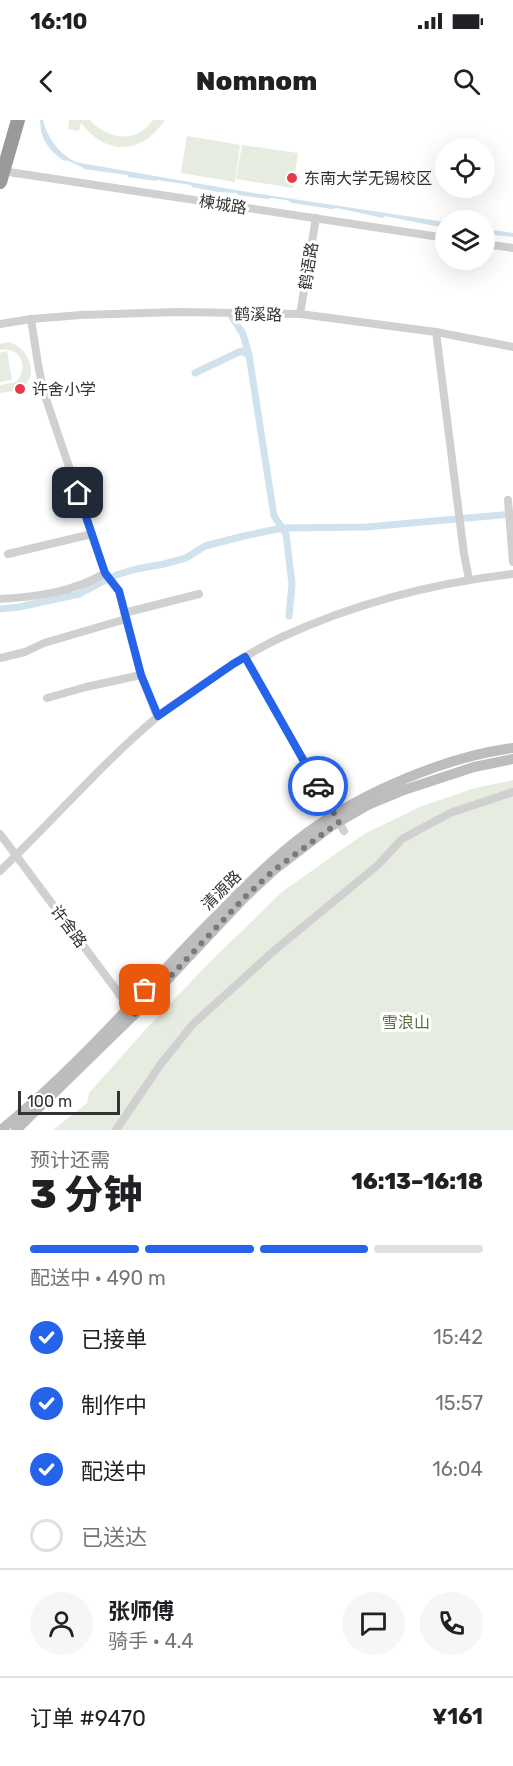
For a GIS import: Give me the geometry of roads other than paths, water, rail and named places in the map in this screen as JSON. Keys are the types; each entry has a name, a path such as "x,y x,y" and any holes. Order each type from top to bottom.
{"highway":[{"path":"1,172 12,120"},
{"path":"1,172 18,120"}],"street":[{"name":"楝城路","path":"1,172 435,236"},
{"name":"鹤语路","path":"300,314 316,218"},
{"path":"495,246 513,248"},
{"name":"鹤溪路","path":"0,324 31,319 178,312 300,314 436,332 513,347"},
{"path":"31,319 43,390 105,573 118,590 141,675 158,716"},
{"path":"436,332 461,535 469,579"},
{"path":"508,500 513,562"},
{"path":"8,554 92,534"},
{"path":"0,599 50,593 91,582 105,573"},
{"path":"0,871 114,755 158,716 245,657 327,618 387,599 469,579 513,574"},
{"path":"0,658 25,652 44,643 125,616 199,594"},
{"path":"245,657 339,822"},
{"path":"47,698 141,675"},
{"name":"清源路","path":"16,1130 274,870 385,789 437,767 468,757 513,748"},
{"name":"清源路","path":"339,822 368,805 433,779 474,766 513,759"},
{"path":"116,1130 160,1065 193,1024 276,950 378,865 402,839 450,813 513,792"},
{"name":"许舍路","path":"0,834 134,1013"},
{"name":"清源路","path":"1,1130 134,1013"}],"water":[{"path":"40,120 43,120 54,144 75,162 241,191 435,220 435,226 337,208 218,192 191,185 84,169 57,156 45,142"},
{"path":"495,231 513,233 513,237 495,235"}],"waterway":[{"path":"232,317 243,334 249,355"},
{"path":"195,373 241,351 249,355 274,516 286,534 292,584 289,616"},
{"path":"0,609 79,594 116,575 186,558 205,546 282,528 366,527 513,514"}],"place":[{"name":"东南大学无锡校区","path":"292,178"},
{"name":"许舍小学","path":"20,389"}],"park label":[{"name":"雪浪山","path":"406,1022"}]}
